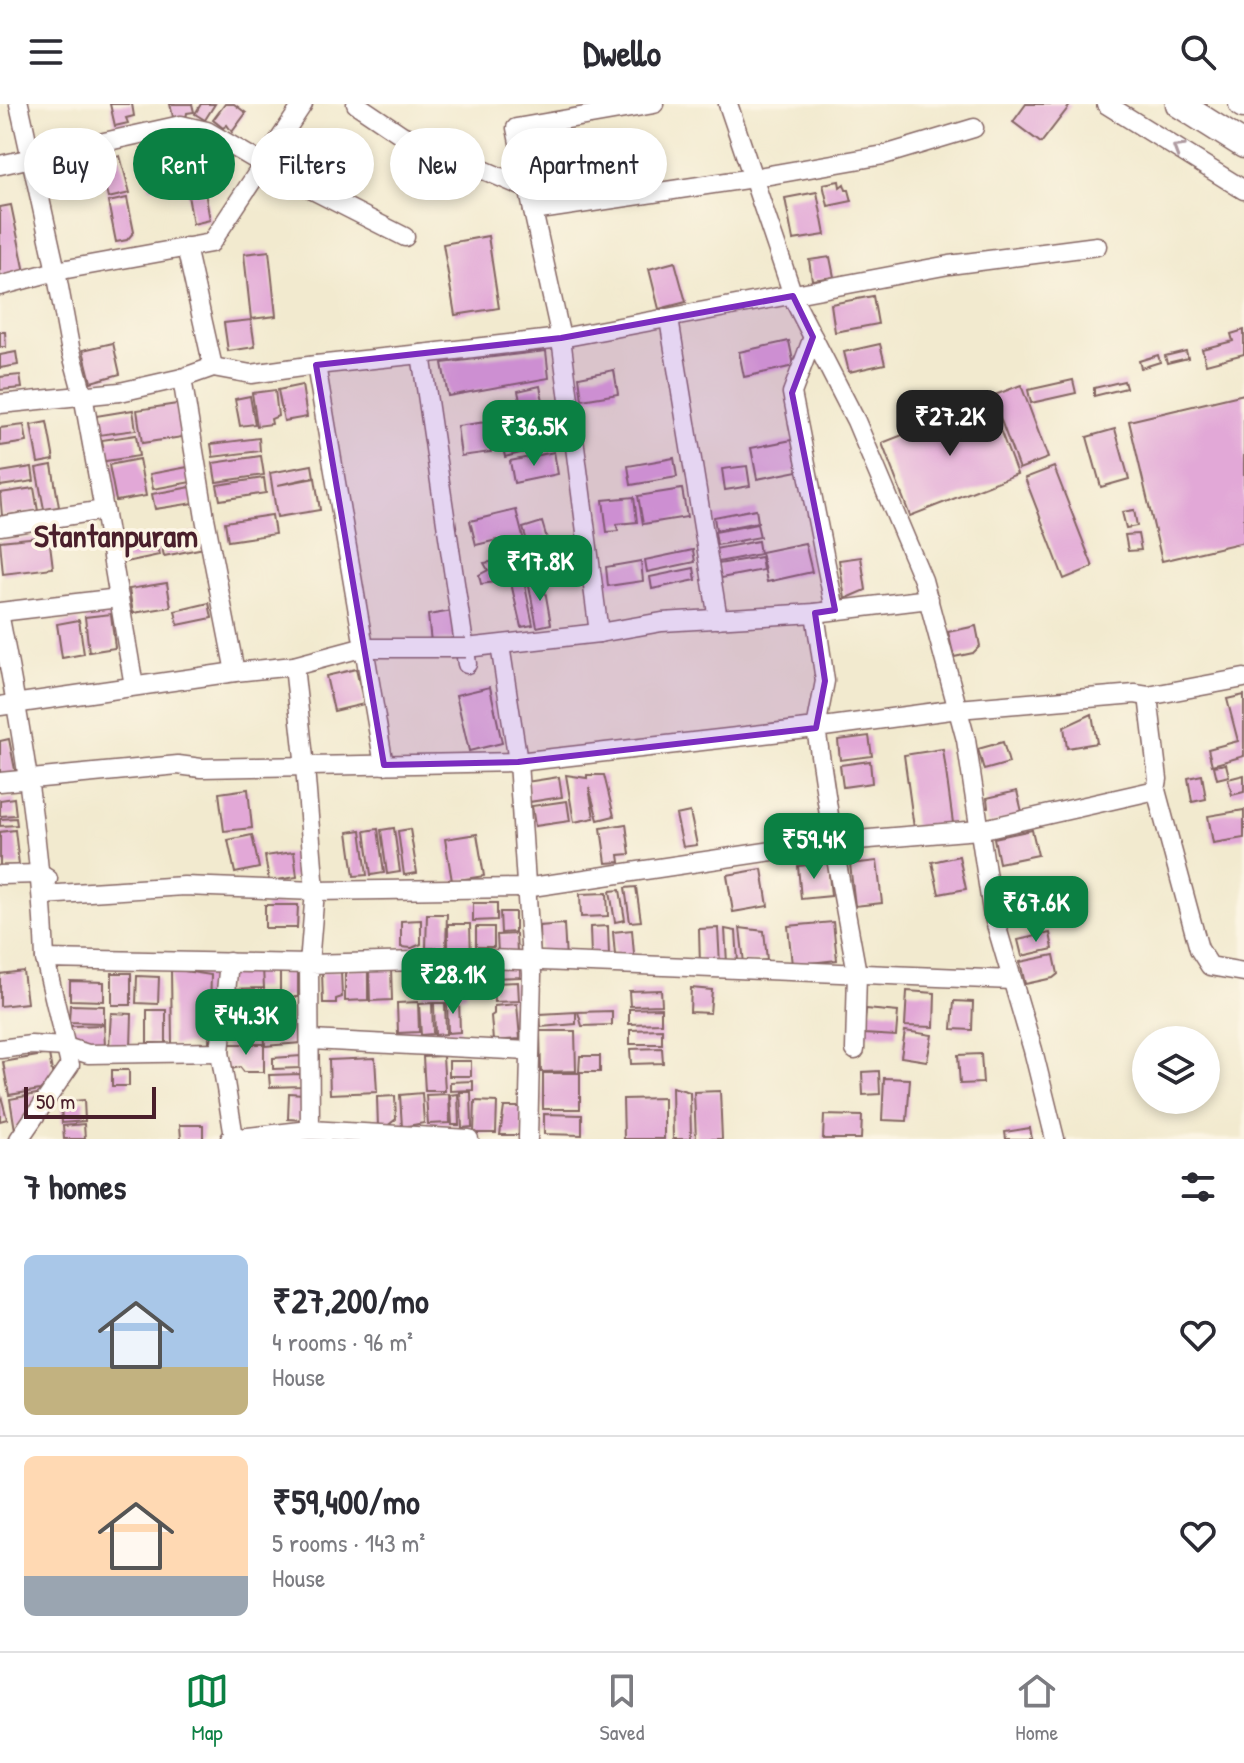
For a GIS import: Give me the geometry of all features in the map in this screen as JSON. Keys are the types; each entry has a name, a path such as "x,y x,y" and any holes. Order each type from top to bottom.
{"highway":[{"path":"1179,104 1244,145"}],"street":[{"path":"19,104 25,128"},
{"path":"287,128 303,104"},
{"path":"356,104 402,135 501,177"},
{"path":"516,128 604,108 654,104"},
{"path":"728,104 793,296 856,421 923,580 966,740 992,911 1033,1050 1055,1139"},
{"path":"1106,104 1244,190"},
{"path":"117,138 181,125 207,131 251,156"},
{"path":"533,211 884,155 974,128"},
{"path":"0,165 24,158"},
{"path":"0,286 56,271 211,243 251,183"},
{"path":"41,200 70,347 83,395 134,686"},
{"path":"334,200 405,237"},
{"path":"530,200 561,338 599,633"},
{"path":"0,404 120,392 182,378 213,367 251,374 561,338 949,265 1097,246"},
{"path":"186,247 213,367"},
{"path":"669,319 718,619"},
{"path":"813,337 792,393 835,610"},
{"path":"421,354 462,653"},
{"path":"316,365 384,765"},
{"path":"182,378 235,672"},
{"path":"0,526 104,510"},
{"path":"0,612 119,598"},
{"path":"8,705 294,666 364,649 462,653 662,622 815,613 929,599"},
{"path":"815,613 825,681 816,728 857,973 855,1050"},
{"path":"0,618 8,705 27,779 43,895 45,959 70,1065 19,1139"},
{"path":"500,645 518,762 531,961 528,1139"},
{"path":"294,666 315,891 309,964 310,1130"},
{"path":"0,782 178,765 201,768 518,762 958,709 1135,694 1148,696 1244,678"},
{"path":"1148,696 1158,779 1156,790 1199,949 1210,966 1244,972"},
{"path":"43,895 184,886 315,891 525,888 833,842 979,830 1156,790"},
{"path":"0,875 40,875 76,893"},
{"path":"45,959 309,964 475,959 1012,980"},
{"path":"229,962 220,1052 232,1138 310,1130 469,1139"},
{"path":"311,1040 529,1051"},
{"path":"0,1049 31,1045 66,1047 88,1054 220,1052"}],"highlighted area":[{"path":"793,296 813,337 792,393 835,610 815,613 825,681 816,728 518,762 384,765 316,365 561,338"}],"building":[{"path":"110,104 132,104 134,116 126,118 128,123 115,126"},
{"path":"170,104 192,104 194,112 174,121"},
{"path":"201,104 215,104 205,120 195,114"},
{"path":"225,104 234,104 246,113 235,128 227,125 223,128 213,120"},
{"path":"1026,104 1071,104 1041,143 1013,122"},
{"path":"120,156 130,193 117,196 117,157"},
{"path":"839,181 840,187 844,184 849,190 852,201 828,206 823,184"},
{"path":"817,192 825,235 793,240 785,198"},
{"path":"127,198 134,232 127,240 116,242 108,202"},
{"path":"189,200 206,200 210,220 193,224"},
{"path":"11,205 27,282 0,288 0,207"},
{"path":"488,236 499,308 455,315 443,244"},
{"path":"269,251 276,316 251,319 244,254"},
{"path":"830,257 834,277 812,280 809,260"},
{"path":"675,262 686,302 659,309 649,269"},
{"path":"873,296 878,324 835,332 831,304"},
{"path":"251,320 255,347 228,351 224,323"},
{"path":"1244,330 1244,354 1206,364 1202,349 1233,341 1231,334"},
{"path":"0,332 5,332 6,347 0,347"},
{"path":"789,341 794,366 744,377 739,352"},
{"path":"113,343 120,374 91,382 83,350"},
{"path":"880,344 885,364 849,372 844,352"},
{"path":"546,351 549,378 448,396 442,363"},
{"path":"1186,351 1188,358 1167,363 1165,356"},
{"path":"16,352 18,365 0,368 0,355"},
{"path":"1158,355 1160,362 1141,368 1139,361"},
{"path":"614,370 618,394 582,400 579,377"},
{"path":"20,375 22,388 0,390 0,377"},
{"path":"1073,380 1076,393 1031,403 1028,390"},
{"path":"1124,381 1126,388 1094,396 1094,388"},
{"path":"302,385 307,417 284,421 278,390"},
{"path":"1021,385 1048,458 1019,469 992,396"},
{"path":"540,386 546,416 524,420 518,391"},
{"path":"275,390 278,416 271,419 272,424 257,426 252,393"},
{"path":"1244,394 1244,542 1162,561 1129,421"},
{"path":"250,396 255,424 240,426 235,399"},
{"path":"989,401 1017,474 910,516 882,443"},
{"path":"184,403 189,436 142,443 137,410"},
{"path":"133,410 136,430 99,435 96,416"},
{"path":"500,420 502,443 490,445 491,452 461,456 457,426"},
{"path":"47,422 54,460 38,463 31,425"},
{"path":"24,425 27,442 0,446 0,428"},
{"path":"1115,429 1129,479 1101,487 1087,437"},
{"path":"550,430 554,444 505,457 502,443"},
{"path":"136,435 139,456 99,462 97,447 103,447 102,440"},
{"path":"259,438 260,451 213,457 211,444"},
{"path":"792,440 798,471 757,479 751,448"},
{"path":"554,452 558,474 514,483 510,461"},
{"path":"261,456 264,475 216,482 213,463"},
{"path":"674,458 677,477 631,485 628,466"},
{"path":"139,459 146,496 116,501 109,465"},
{"path":"52,465 59,507 44,509 36,468"},
{"path":"312,465 314,477 278,485 315,478 320,510 277,517 270,473"},
{"path":"747,466 750,486 725,490 722,469"},
{"path":"32,467 34,481 0,486 0,472"},
{"path":"188,467 191,482 153,489 150,474"},
{"path":"1054,467 1093,567 1064,579 1025,478"},
{"path":"264,478 266,493 220,500 217,485"},
{"path":"191,487 194,503 155,509 152,494"},
{"path":"34,488 38,511 2,516 0,493"},
{"path":"682,489 687,517 643,524 638,496"},
{"path":"634,497 637,522 617,524 618,531 607,532 603,500"},
{"path":"756,509 758,522 716,530 714,517"},
{"path":"516,510 524,541 499,547 497,540 476,545 470,521"},
{"path":"1134,510 1137,526 1126,528 1122,512"},
{"path":"272,515 275,534 228,541 225,522"},
{"path":"542,522 547,539 528,544 523,528"},
{"path":"757,524 760,537 717,545 715,532"},
{"path":"201,531 204,548 164,556 160,539"},
{"path":"1138,534 1141,550 1128,551 1125,535"},
{"path":"49,536 53,568 3,574 0,541"},
{"path":"156,540 159,555 126,562 123,548"},
{"path":"758,541 760,554 718,562 715,549"},
{"path":"805,543 812,572 767,582 761,552"},
{"path":"567,549 571,569 527,578 523,558"},
{"path":"693,550 695,562 647,572 645,560"},
{"path":"761,557 763,570 721,578 718,564"},
{"path":"861,557 866,590 845,599 839,560"},
{"path":"517,558 519,579 481,584 479,575 488,570 484,563"},
{"path":"641,561 643,581 608,586 606,567"},
{"path":"694,568 696,580 652,589 650,577"},
{"path":"543,579 551,624 537,627 528,581"},
{"path":"524,581 533,625 521,627 511,583"},
{"path":"167,583 171,607 133,613 129,589"},
{"path":"209,603 212,618 178,625 175,611"},
{"path":"459,610 464,637 431,642 428,615"},
{"path":"111,614 115,648 89,652 85,617"},
{"path":"79,620 84,654 62,658 57,624"},
{"path":"976,626 980,646 973,653 954,657 948,632"},
{"path":"356,669 364,704 334,711 326,676"},
{"path":"490,687 502,743 469,751 456,695"},
{"path":"1244,695 1244,756 1212,765 1208,749 1238,741 1227,699"},
{"path":"1092,714 1097,743 1067,748 1064,727"},
{"path":"869,736 872,756 840,760 838,740"},
{"path":"9,739 16,775 0,777 0,741"},
{"path":"1003,742 1009,763 984,770 978,749"},
{"path":"943,749 953,823 914,828 904,755"},
{"path":"870,761 872,783 843,787 840,765"},
{"path":"1226,764 1229,776 1217,779 1214,766"},
{"path":"566,775 587,778 587,775 604,775 614,816 598,820 589,787 594,818 574,822"},
{"path":"1202,775 1206,799 1192,802 1188,778"},
{"path":"1244,775 1244,792 1232,795 1228,779"},
{"path":"559,777 562,797 529,802 526,782"},
{"path":"248,789 252,828 224,831 219,793"},
{"path":"1017,791 1023,816 988,824 984,808 988,807 987,798"},
{"path":"14,798 16,815 0,816 0,800"},
{"path":"567,801 570,821 535,826 532,806"},
{"path":"1244,810 1244,838 1213,843 1208,816"},
{"path":"690,812 697,845 683,847 676,815"},
{"path":"16,818 17,825 0,826 0,819"},
{"path":"626,824 630,854 619,855 620,862 606,863 601,828"},
{"path":"394,828 400,872 387,874 381,830"},
{"path":"378,829 384,873 371,875 365,831"},
{"path":"410,829 417,873 404,875 398,831"},
{"path":"15,830 19,865 0,866 0,832"},
{"path":"361,830 367,875 354,876 348,832"},
{"path":"1032,830 1038,855 999,863 994,838"},
{"path":"477,834 484,876 452,881 445,839"},
{"path":"252,835 259,868 235,873 228,840"},
{"path":"294,852 297,877 269,881 265,856"},
{"path":"959,856 966,889 939,894 932,862"},
{"path":"877,861 882,903 855,906 850,864"},
{"path":"828,863 831,896 801,899 798,866"},
{"path":"762,869 768,906 733,912 727,875"},
{"path":"1037,883 1043,902 1035,908 1010,914 1004,892"},
{"path":"636,887 641,921 630,922 625,888"},
{"path":"620,890 625,920 615,922 610,891"},
{"path":"607,893 608,916 581,917 580,894"},
{"path":"473,903 497,903 497,920 473,921"},
{"path":"265,905 298,905 297,928 265,928"},
{"path":"500,912 515,912 515,932 501,933"},
{"path":"427,914 447,914 446,948 426,948"},
{"path":"421,920 421,944 412,948 401,947 401,921"},
{"path":"833,922 837,960 792,965 788,926"},
{"path":"448,924 470,924 471,960 448,961"},
{"path":"564,924 566,960 540,961 539,926"},
{"path":"608,926 609,956 591,957 590,927"},
{"path":"476,927 494,927 494,947 476,947"},
{"path":"718,928 720,964 700,965 699,929"},
{"path":"740,928 764,931 767,960 744,963"},
{"path":"725,929 736,931 738,962 727,963"},
{"path":"632,930 635,966 616,967 613,932"},
{"path":"1050,933 1053,949 1022,956 1018,940"},
{"path":"516,934 517,952 498,953 497,935"},
{"path":"1054,955 1058,974 1025,984 1020,962"},
{"path":"520,965 520,977 491,978 491,967"},
{"path":"439,967 441,996 422,997 421,968"},
{"path":"443,967 465,967 466,996 443,997"},
{"path":"263,968 264,988 227,989 227,969"},
{"path":"368,968 368,1000 345,1001 345,969"},
{"path":"391,968 392,1000 370,1001 369,969"},
{"path":"171,969 211,975 209,1044 172,1045"},
{"path":"23,971 27,1003 0,1006 0,974"},
{"path":"322,971 341,971 342,997 336,999 336,1003 323,1003"},
{"path":"280,972 298,973 298,997 280,997"},
{"path":"112,973 131,973 131,1005 112,1005"},
{"path":"137,976 159,977 158,1004 136,1003"},
{"path":"70,981 104,982 104,1001 70,1000"},
{"path":"518,982 519,1001 494,1002 493,983"},
{"path":"691,988 712,990 710,1013 690,1012"},
{"path":"661,990 662,1005 630,1006 629,991"},
{"path":"907,991 935,993 934,1027 905,1026"},
{"path":"230,994 264,994 264,1017 230,1017"},
{"path":"447,1000 459,1000 460,1032 448,1033"},
{"path":"954,1001 973,1002 972,1030 952,1029"},
{"path":"418,1002 419,1032 398,1033 397,1003"},
{"path":"432,1003 433,1034 421,1035 419,1004"},
{"path":"434,1003 445,1003 446,1034 435,1035"},
{"path":"517,1004 520,1039 493,1041 491,1016 494,1006"},
{"path":"70,1005 104,1006 104,1023 69,1022"},
{"path":"661,1008 661,1023 629,1024 629,1009"},
{"path":"866,1009 898,1012 896,1036 864,1034"},
{"path":"147,1010 166,1010 166,1043 147,1043"},
{"path":"612,1011 612,1025 582,1026 578,1012"},
{"path":"576,1012 576,1024 541,1027 540,1014"},
{"path":"111,1013 132,1014 131,1048 109,1047"},
{"path":"299,1021 301,1043 265,1046 264,1024"},
{"path":"104,1025 105,1047 70,1048 70,1026"},
{"path":"662,1029 662,1044 630,1044 630,1030"},
{"path":"540,1031 575,1031 576,1071 541,1072"},
{"path":"905,1031 932,1035 927,1061 901,1057"},
{"path":"226,1044 264,1044 264,1072 244,1072 240,1067 226,1070"},
{"path":"662,1048 663,1063 631,1064 630,1049"},
{"path":"49,1054 53,1078 40,1090 9,1095 3,1062"},
{"path":"981,1054 983,1083 960,1084 958,1055"},
{"path":"301,1056 301,1068 273,1069 273,1058"},
{"path":"443,1056 445,1091 425,1091 423,1057"},
{"path":"580,1056 600,1056 600,1072 579,1072"},
{"path":"375,1058 377,1092 330,1094 329,1060"},
{"path":"449,1061 471,1061 471,1076 449,1076"},
{"path":"112,1070 129,1070 129,1086 112,1086"},
{"path":"879,1071 880,1094 863,1095 862,1072"},
{"path":"543,1073 580,1073 580,1109 543,1109"},
{"path":"301,1074 302,1086 270,1087 269,1075"},
{"path":"884,1078 910,1079 907,1121 882,1120"},
{"path":"473,1081 473,1090 450,1091 450,1082"},
{"path":"672,1087 690,1092 691,1139 673,1139"},
{"path":"720,1091 722,1139 696,1139 694,1092"},
{"path":"0,1092 7,1119 0,1121"},
{"path":"460,1092 471,1092 472,1127 462,1128"},
{"path":"42,1093 15,1130 10,1099"},
{"path":"289,1093 303,1094 302,1120 288,1119"},
{"path":"422,1093 424,1123 402,1127 400,1095"},
{"path":"449,1094 450,1123 428,1124 426,1095"},
{"path":"458,1094 459,1125 452,1125 450,1095"},
{"path":"395,1096 396,1119 386,1127 378,1127 377,1097"},
{"path":"664,1098 664,1139 624,1139 623,1099"},
{"path":"84,1100 85,1121 62,1123 61,1102"},
{"path":"475,1101 497,1102 496,1133 474,1133"},
{"path":"504,1107 523,1107 522,1135 500,1135"},
{"path":"544,1114 582,1115 582,1135 544,1134"},
{"path":"824,1115 862,1116 861,1139 823,1139"},
{"path":"84,1124 85,1139 64,1139 63,1126"},
{"path":"180,1125 203,1125 203,1139 181,1139"},
{"path":"1030,1128 1032,1139 1006,1139 1005,1132"}],"district":[{"name":"Stantanpuram","path":"116,536"}]}
